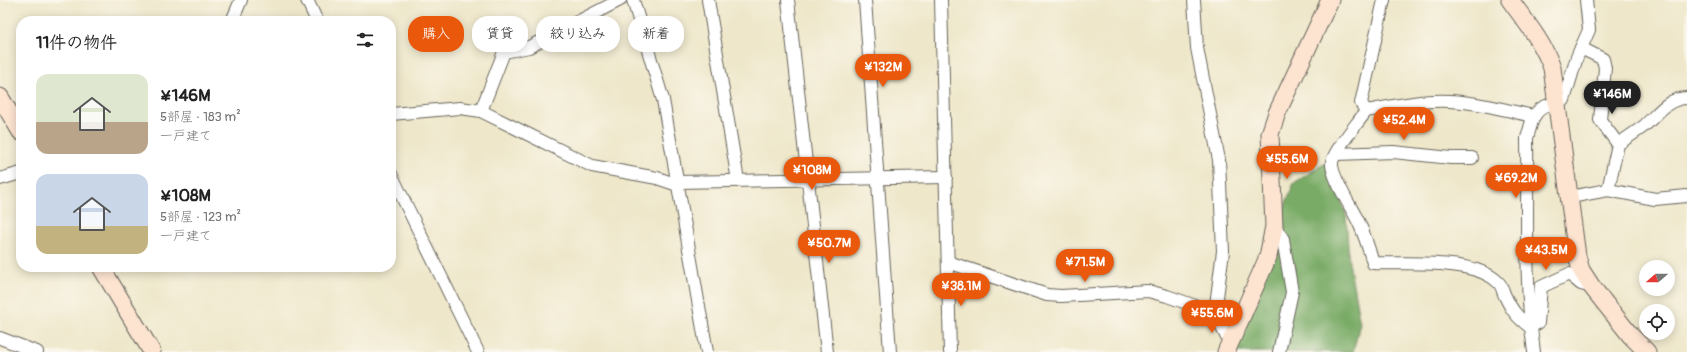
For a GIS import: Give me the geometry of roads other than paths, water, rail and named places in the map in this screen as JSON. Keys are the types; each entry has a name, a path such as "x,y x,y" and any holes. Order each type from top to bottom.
{"street":[{"path":"234,16 241,0"},
{"path":"307,0 315,16"},
{"path":"481,111 504,52 529,47 620,0"},
{"path":"633,0 663,100 707,352"},
{"path":"708,0 738,181"},
{"path":"788,0 827,352"},
{"path":"865,0 890,352"},
{"path":"941,0 950,352"},
{"path":"1194,0 1197,48 1219,160 1223,251 1215,313 1228,348"},
{"path":"1228,348 1268,257 1274,226 1270,134 1283,101 1330,0"},
{"path":"1366,111 1361,103 1384,0"},
{"path":"1510,0 1547,52 1552,68 1558,104 1577,256 1581,270 1592,287 1631,336 1647,352"},
{"path":"1534,352 1530,327 1527,138 1533,116 1545,106 1558,104 1564,100 1577,57 1589,30 1586,0"},
{"path":"1581,48 1603,59 1605,68 1600,120 1618,144"},
{"path":"0,97 16,124"},
{"path":"1608,190 1618,144 1643,126 1666,104 1680,98 1687,98"},
{"path":"1530,327 1518,318 1509,304 1499,283 1485,273 1462,266 1373,263 1369,246 1338,185 1332,162 1366,111 1396,105 1434,101 1474,104 1533,116"},
{"path":"396,114 460,108 481,111 592,166 658,178 678,184 738,181 946,176"},
{"path":"1336,154 1393,152 1452,158 1472,158"},
{"path":"0,179 16,174"},
{"path":"1493,182 1528,179"},
{"path":"396,184 478,352"},
{"path":"1570,197 1608,190 1655,199 1687,196"},
{"path":"1274,226 1283,239 1292,292 1279,352"},
{"path":"948,262 1047,295 1061,296 1148,291 1215,313"},
{"path":"104,272 152,352"},
{"path":"1530,327 1538,323 1541,287 1569,274 1581,284 1592,287"},
{"path":"0,338 37,352"}]}
